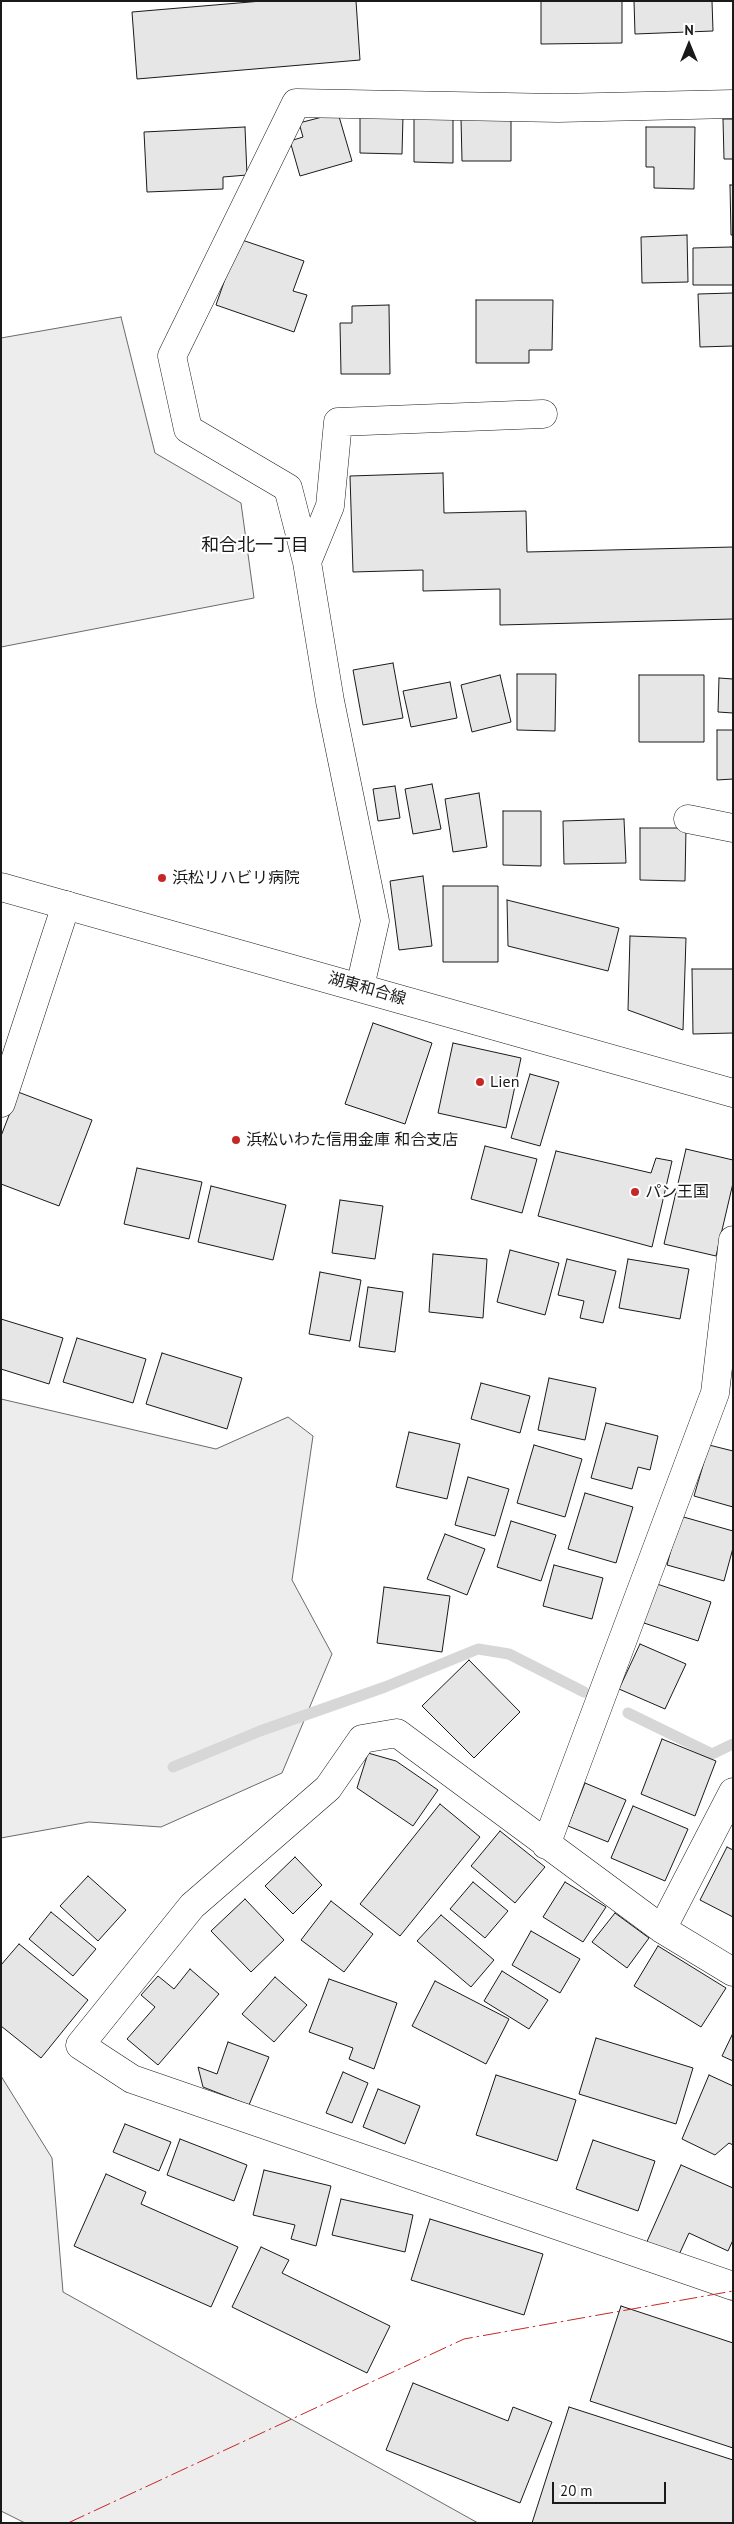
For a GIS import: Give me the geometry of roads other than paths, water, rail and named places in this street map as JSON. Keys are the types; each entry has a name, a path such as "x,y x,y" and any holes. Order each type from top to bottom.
{"street":[{"path":"360,987 375,921 330,701 307,562 288,488 188,429 172,356 296,103 558,108 733,104"},
{"path":"307,562 330,506 338,422 542,414"},
{"path":"688,819 733,828"},
{"name":"湖東和合線","path":"1,887 733,1093"},
{"path":"1,1103 66,905"},
{"path":"546,1845 715,1393 733,1240"},
{"path":"733,1972 662,1929 397,1734 362,1739 328,1788 192,1906 80,2045 132,2079 733,2286"},
{"path":"662,1929 733,1792"}],"waterway":[{"path":"173,1767 260,1731 385,1687 478,1649 509,1654 584,1692"},
{"path":"628,1713 712,1754 733,1744"}],"place":[{"name":"浜松リハビリ病院","path":"162,878"},
{"name":"Lien","path":"480,1082"},
{"name":"浜松いわた信用金庫 和合支店","path":"236,1140"},
{"name":"パン王国","path":"635,1192"}],"district":[{"name":"和合北一丁目","path":"255,546"}]}
